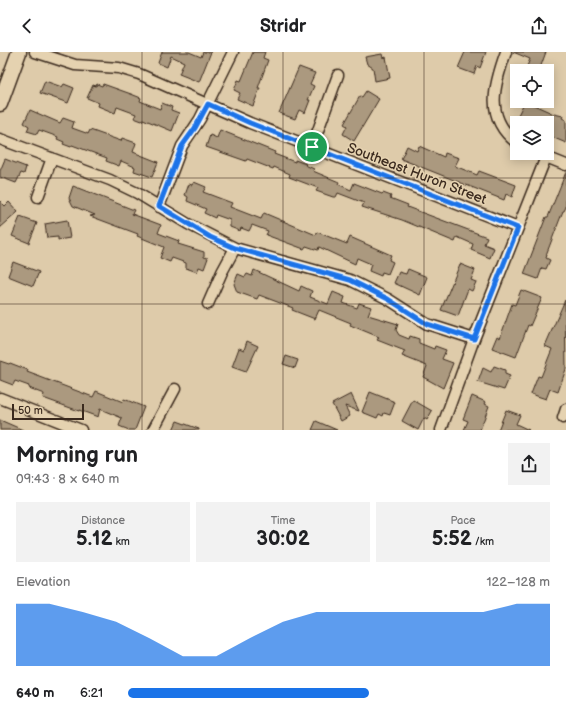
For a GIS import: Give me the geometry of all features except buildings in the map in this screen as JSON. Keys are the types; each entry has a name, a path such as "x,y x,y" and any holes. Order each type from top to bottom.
{"main road":[{"path":"0,104 19,52"}],"street":[{"name":"Southeast Huron Street","path":"36,52 75,66 119,68 312,147 518,228"},
{"path":"159,206 182,146 195,128 233,52"},
{"path":"506,52 496,78 494,99 499,124 510,138"},
{"path":"312,147 338,75"},
{"path":"0,139 110,180 137,193 205,234 235,248 350,280 377,292 427,324 474,339"},
{"path":"38,197 52,158"},
{"path":"441,430 474,339 545,160"},
{"path":"554,160 566,165"},
{"path":"208,304 222,272 235,248"},
{"path":"153,430 175,389"},
{"path":"0,398 81,430"}],"route":[{"path":"208,104 250,123 312,147 518,228 474,339 427,324 371,289 350,280 334,274 265,258 235,248 210,237 159,206 182,146 195,128 208,104"}]}
